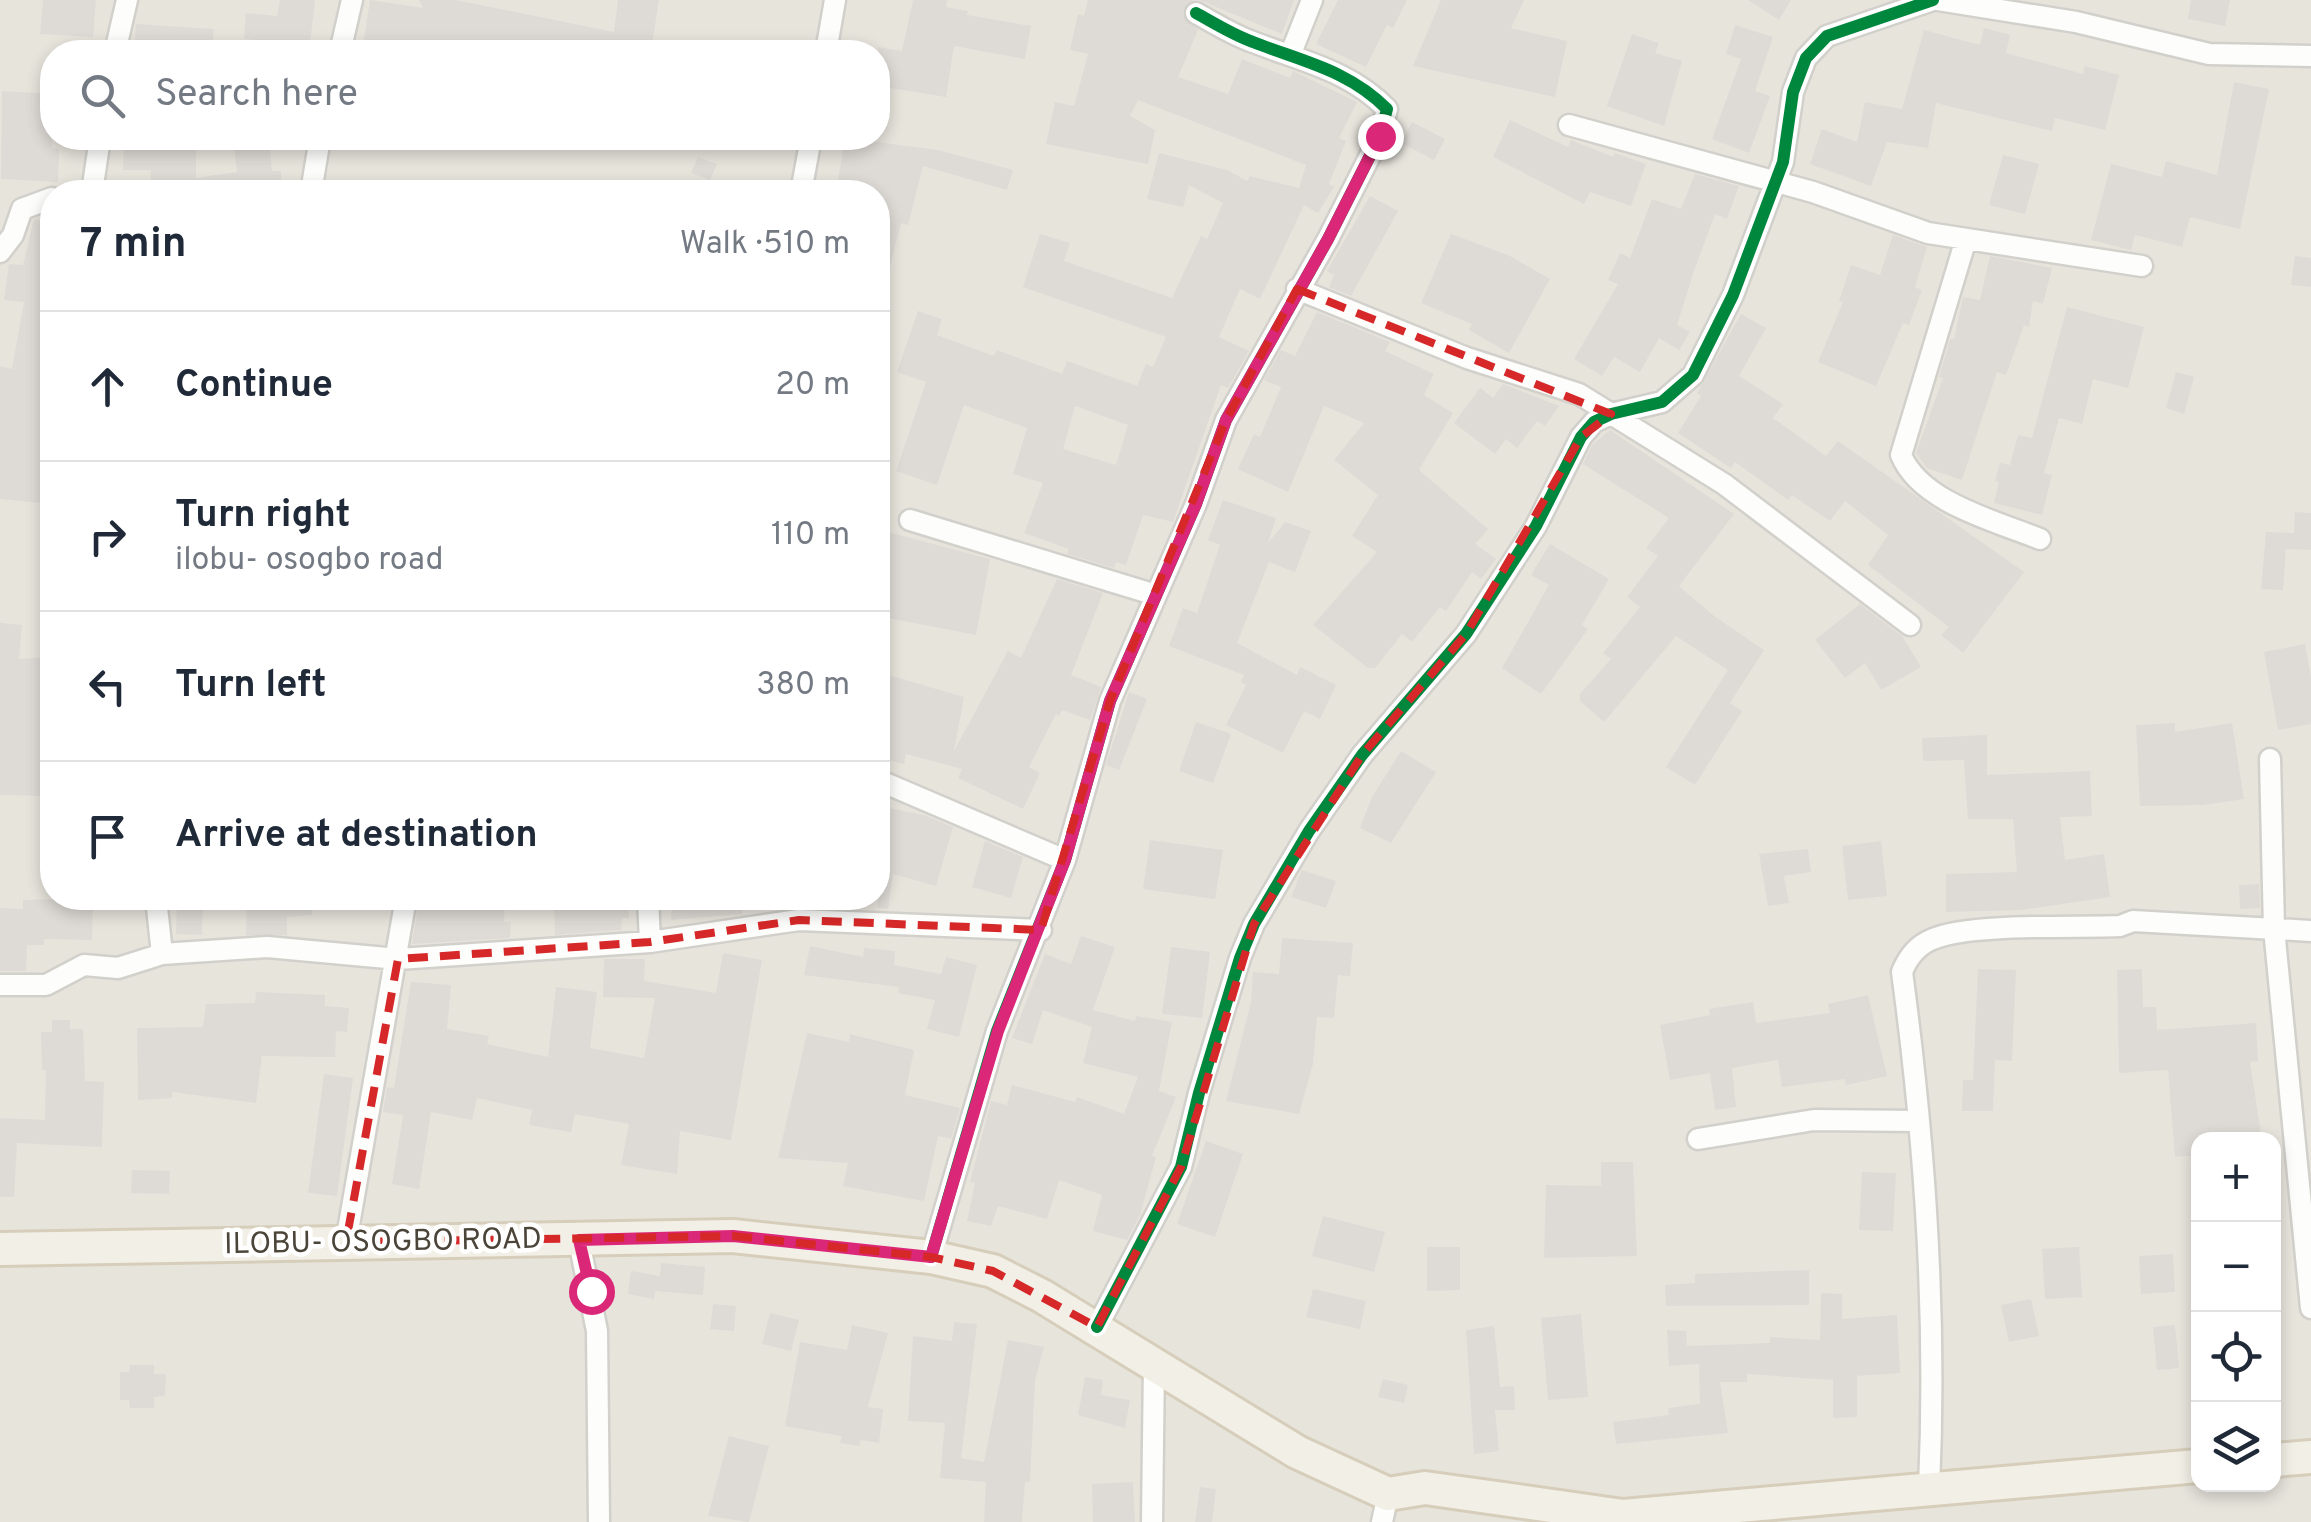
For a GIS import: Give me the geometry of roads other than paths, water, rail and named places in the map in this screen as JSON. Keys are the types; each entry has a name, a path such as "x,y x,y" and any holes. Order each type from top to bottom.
{"main road":[{"name":"ILOBU- OSOGBO ROAD","path":"0,1249 733,1236 931,1257 993,1271 1098,1327 1386,1508 1425,1488 1485,1500 1623,1516 1852,1508 1928,1488 2191,1467"},
{"path":"2281,1459 2311,1457"}],"street":[{"path":"118,40 127,0"},
{"path":"343,40 352,0"},
{"path":"828,40 835,0"},
{"path":"1291,53 1312,0"},
{"path":"1098,1327 1182,1168 1198,1093 1254,924 1309,831 1362,755 1466,634 1536,526 1580,436 1594,422 1612,414 1662,402 1693,375 1732,294 1775,182 1794,92 1806,58 1828,36 1936,0 2076,22 2209,54 2311,56"},
{"path":"931,1257 998,1031 1041,930 1065,860 1110,701 1196,504 1226,420 1328,239 1380,136 1387,109 1372,94 1335,72 1291,53 1251,42 1196,13"},
{"path":"1570,125 1775,182 1928,233 2142,266"},
{"path":"94,180 98,150"},
{"path":"313,180 318,150"},
{"path":"803,180 809,150"},
{"path":"4,239 22,209 40,202"},
{"path":"1966,240 1900,454 1928,488 2040,539"},
{"path":"1297,289 1467,358 1579,394 1724,484 1910,626"},
{"path":"910,520 1156,595"},
{"path":"2270,760 2274,929 2311,1308"},
{"path":"890,785 1065,860"},
{"path":"157,910 162,954"},
{"path":"346,1242 404,910"},
{"path":"649,910 650,942"},
{"path":"0,985 46,984 84,964 132,966 162,954 267,948 398,960 650,942 799,920 1041,930"},
{"path":"1928,1488 1934,1393 1918,1120 1902,972 1908,956 1932,939 1969,930 2120,926 2132,921 2311,931"},
{"path":"1698,1140 1814,1120 1918,1120"},
{"path":"579,1240 597,1331 599,1522"},
{"path":"1152,1522 1154,1363"}]}
